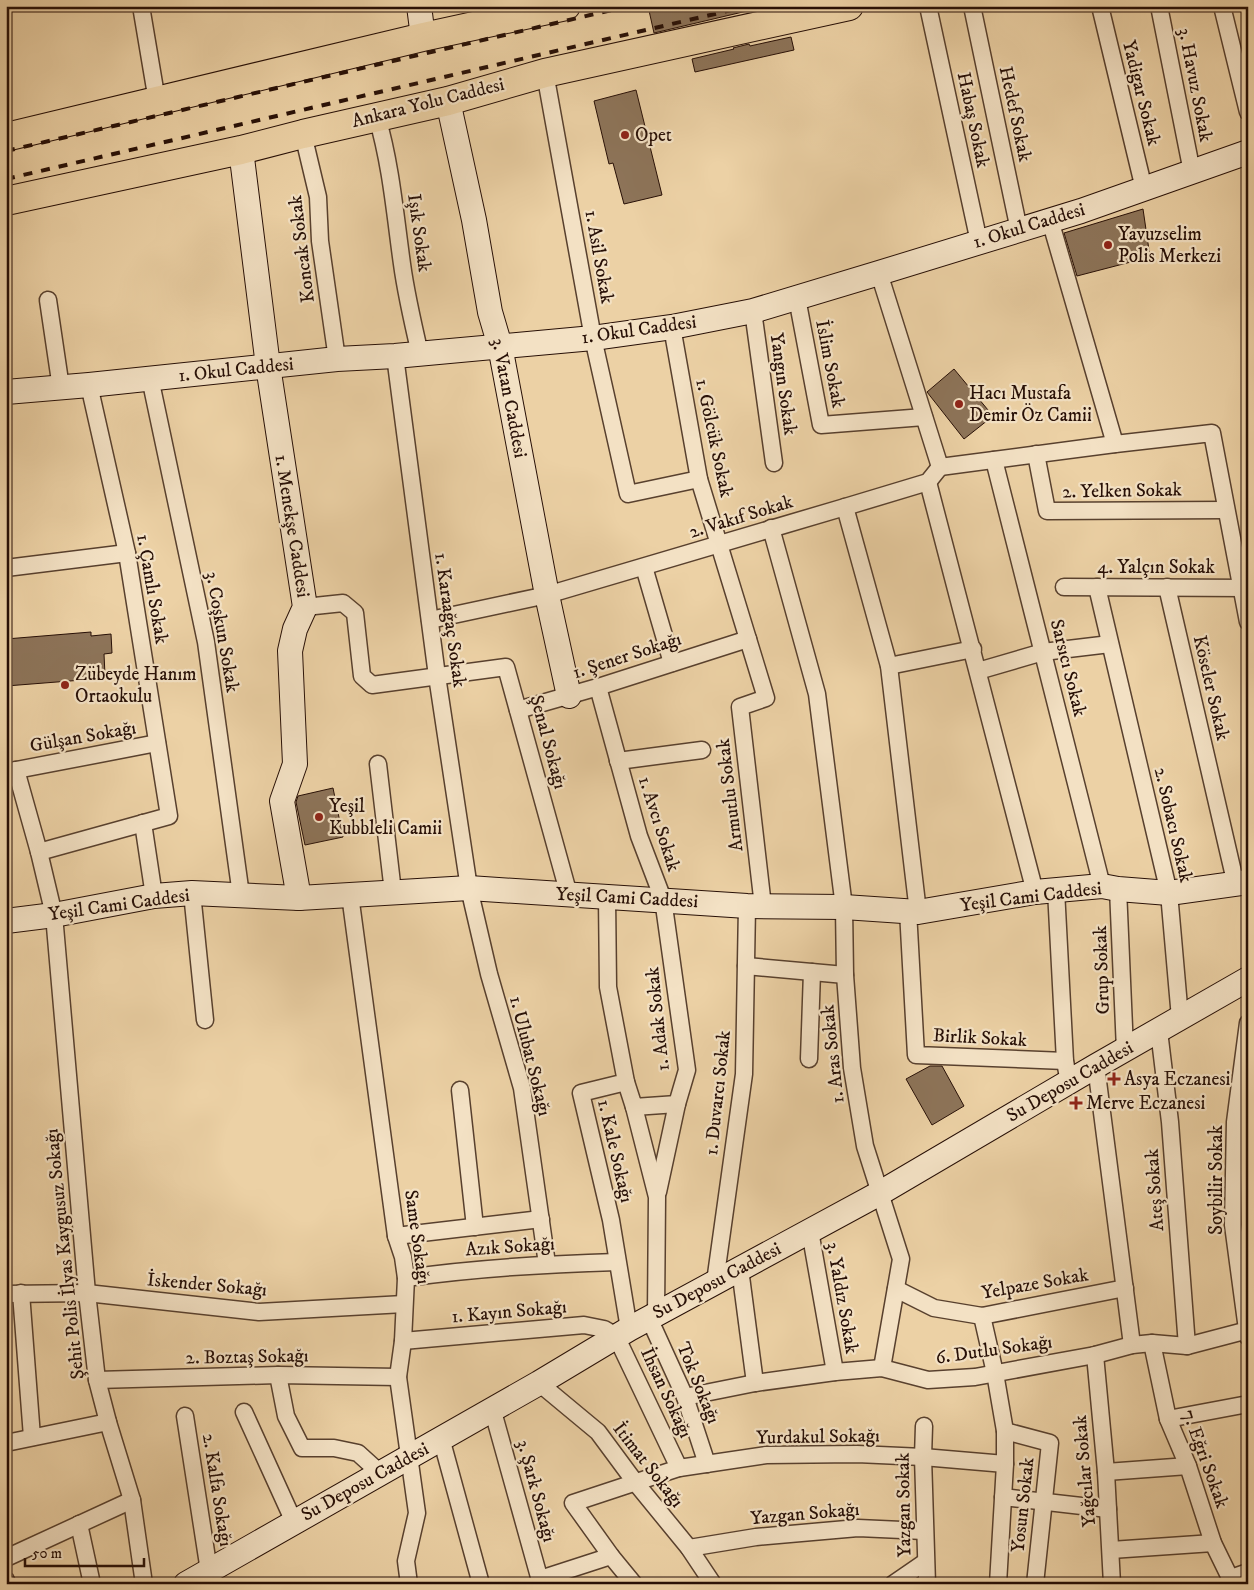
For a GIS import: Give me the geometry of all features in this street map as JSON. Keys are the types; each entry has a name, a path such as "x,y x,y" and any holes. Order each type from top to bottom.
{"highway":[{"path":"6,137 423,37 566,6"},
{"name":"Ankara Yolu Caddesi","path":"6,201 241,150 448,101 545,73 849,6"}],"main road":[{"path":"419,6 423,37"},
{"name":"3. Vatan Caddesi","path":"448,101 474,220 490,312 500,346 547,595 569,696"},
{"name":"1. Menekşe Caddesi","path":"241,150 268,366 305,607 295,629 290,651 295,764 282,801 299,898"},
{"name":"1. Okul Caddesi","path":"6,392 89,386 337,359 420,354 593,338 672,328 753,311 879,273 1144,190 1248,152"},
{"name":"Yeşil Cami Caddesi","path":"6,920 54,915 154,896 192,893 299,898 469,888 755,906 844,907 913,912 1045,891 1110,887 1168,893 1242,884"},
{"name":"Su Deposu Caddesi","path":"186,1584 379,1472 408,1458 492,1408 539,1383 622,1333 880,1193 1067,1072 1096,1066 1248,979"}],"street":[{"path":"141,6 157,101"},
{"name":"Habaş Sokak","path":"928,6 979,242"},
{"name":"Hedef Sokak","path":"972,6 1019,230"},
{"name":"Yadigar Sokak","path":"1100,6 1144,190"},
{"name":"3. Havuz Sokak","path":"1159,6 1192,172"},
{"path":"1222,6 1248,112"},
{"name":"1. Asil Sokak","path":"545,73 593,338 628,494 699,479"},
{"name":"Işık Sokak","path":"377,117 385,145 402,266 420,354"},
{"name":"Koncak Sokak","path":"303,134 318,197 320,241 337,359"},
{"path":"1050,220 1115,444"},
{"path":"879,273 940,467"},
{"name":"İslim Sokak","path":"797,298 821,425 924,417"},
{"path":"48,300 61,388"},
{"name":"Yangın Sokak","path":"753,311 774,463"},
{"name":"1. Gölcük Sokak","path":"672,328 699,479 766,698"},
{"name":"1. Karaağaç Sokak","path":"395,356 437,676 469,888"},
{"name":"3. Coşkun Sokak","path":"150,378 206,642 241,895"},
{"name":"1. Çamlı Sokak","path":"39,852 169,816 127,553 89,386"},
{"path":"1067,1072 1045,891 978,671 928,482 940,467 1212,433 1226,510 1244,588 1248,622"},
{"name":"2. Yelken Sokak","path":"1036,454 1047,511 1226,510"},
{"name":"Sarsıcı Sokak","path":"994,460 1043,652 1110,887"},
{"name":"2. Vakıf Sokak","path":"430,620 547,595 928,482"},
{"path":"845,507 889,666 913,912"},
{"name":"1. Aras Sokak","path":"771,528 817,694 844,907 845,975 852,1068 865,1146 901,1259 882,1368"},
{"path":"6,568 127,553"},
{"path":"644,567 672,663"},
{"name":"4. Yalçın Sokak","path":"1064,587 1244,588"},
{"name":"2. Sobacı Sokak","path":"1097,587 1168,893 1180,1018"},
{"name":"Köseler Sokak","path":"1167,587 1242,884"},
{"path":"305,607 343,603 355,613 362,676 372,685 437,676"},
{"name":"1. Şener Sokağı","path":"518,710 569,696 748,639"},
{"path":"978,671 1043,652 1110,644"},
{"path":"889,666 972,650"},
{"name":"Şenal Sokağı","path":"437,676 506,667 569,895"},
{"name":"1. Avcı Sokak","path":"598,687 639,836 663,899"},
{"name":"Armutlu Sokak","path":"755,906 740,707 766,698"},
{"name":"Gülşan Sokağı","path":"11,771 158,743"},
{"name":"1. Avcı Sokak","path":"618,761 702,750"},
{"path":"378,764 393,892"},
{"name":"Şehit Polis İlyas Kaygusuz Sokağı","path":"11,771 39,852 54,915 87,1293 97,1380 132,1500 144,1584"},
{"path":"143,823 154,896"},
{"name":"Grup Sokak","path":"1110,887 1125,1050"},
{"name":"1. Ulubat Sokağı","path":"469,888 489,974 522,1088 547,1264"},
{"path":"192,893 205,1020"},
{"name":"Same Sokağı","path":"350,895 396,1236 403,1257 406,1278 403,1341 398,1377 417,1513 406,1561 408,1584"},
{"name":"1. Kale Sokağı","path":"607,897 608,987 626,1082 581,1093 611,1220 617,1262 622,1333"},
{"name":"1. Adak Sokak","path":"656,1197 677,1104 687,1070 663,899"},
{"name":"1. Duvarcı Sokak","path":"715,1282 744,1074 746,966 755,906"},
{"name":"Birlik Sokak","path":"913,912 916,1055 1067,1072"},
{"path":"746,966 845,975"},
{"path":"809,1058 812,972"},
{"name":"Soybilir Sokak","path":"1247,1332 1233,1225 1248,1023"},
{"name":"Ateş Sokak","path":"1159,1031 1170,1122 1187,1346"},
{"path":"1096,1066 1132,1345"},
{"path":"626,1082 656,1197 653,1316"},
{"path":"460,1090 475,1227"},
{"path":"634,1107 677,1104"},
{"path":"396,1236 540,1218"},
{"name":"3. Yaldız Sokak","path":"810,1231 835,1372"},
{"name":"Azık Sokağı","path":"406,1278 468,1269 617,1262"},
{"path":"740,1269 755,1383"},
{"name":"Yelpaze Sokak","path":"896,1289 934,1308 982,1316 1125,1288"},
{"name":"İskender Sokağı","path":"14,1294 87,1293 259,1312 404,1304"},
{"path":"14,1294 32,1437"},
{"name":"Tok Sokağı","path":"653,1316 685,1397 707,1464"},
{"path":"982,1316 1005,1430 1005,1464 998,1584"},
{"name":"1. Kayın Sokağı","path":"403,1341 584,1325 622,1333"},
{"name":"6. Dutlu Sokağı","path":"685,1397 755,1383 835,1372 882,1368 928,1380 975,1377 1095,1355 1132,1345 1152,1343 1187,1346 1247,1332"},
{"name":"İhsan Sokağı","path":"622,1333 679,1468"},
{"name":"7. Eğri Sokak","path":"1152,1343 1168,1419 1188,1466 1214,1543 1232,1581"},
{"name":"Yağcılar Sokak","path":"1095,1355 1106,1472 1112,1584"},
{"path":"278,1376 286,1416 302,1448 334,1448 358,1452 379,1472"},
{"name":"2. Boztaş Sokağı","path":"97,1380 278,1376 398,1377"},
{"name":"İtimat Sokağı","path":"539,1383 598,1432 635,1482 689,1548 713,1584"},
{"path":"1168,1419 1248,1404"},
{"name":"3. Şark Sokağı","path":"492,1408 540,1582"},
{"path":"244,1412 294,1522"},
{"name":"2. Kalfa Sokağı","path":"185,1416 209,1571"},
{"path":"6,1443 108,1422"},
{"name":"Yazgan Sokak","path":"924,1426 924,1531 927,1584"},
{"name":"Yosun Sokak","path":"1005,1430 1050,1443 1035,1584"},
{"path":"441,1438 481,1584"},
{"name":"Yurdakul Sokağı","path":"611,1556 573,1503 679,1468 766,1455 857,1454 1005,1464"},
{"path":"1106,1472 1188,1466"},
{"path":"1003,1497 1108,1509"},
{"path":"6,1558 132,1500"},
{"path":"79,1524 92,1584"},
{"name":"Yazgan Sokağı","path":"689,1548 756,1537 858,1528 924,1531"},
{"path":"1111,1550 1214,1543"},
{"path":"540,1582 611,1556 634,1584"},
{"path":"893,1584 925,1562"},
{"path":"1232,1581 1248,1572"},
{"path":"6,1580 7,1584"}],"building":[{"path":"648,6 746,6 747,11 654,33"},
{"path":"791,37 794,50 695,72 692,59 749,44 750,46"},
{"path":"636,90 662,195 624,204 613,163 609,164 594,101"},
{"name":"Yavuzselim Polis Merkezi","path":"1143,209 1150,257 1077,276 1064,233"},
{"name":"Hacı Mustafa Demir Öz Camii","path":"954,369 993,416 964,439 927,392"},
{"path":"91,632 91,636 111,634 112,653 104,654 105,675 94,676 95,679 6,686 6,639"},
{"name":"Yeşil Kubbleli Camii","path":"333,788 343,837 305,845 296,802 298,796"},
{"path":"930,1066 942,1066 964,1106 932,1125 906,1079"}],"railway":[{"path":"6,151 629,6"},
{"path":"6,179 749,6"}],"place":[{"name":"Opet","path":"625,135"},
{"name":"Yavuzselim Polis Merkezi","path":"1108,245"},
{"name":"Hacı Mustafa Demir Öz Camii","path":"959,404"},
{"name":"Zübeyde Hanım Ortaokulu","path":"65,685"},
{"name":"Yeşil Kubbleli Camii","path":"319,817"},
{"name":"Asya Eczanesi","path":"1114,1079"},
{"name":"Merve Eczanesi","path":"1076,1103"}]}
